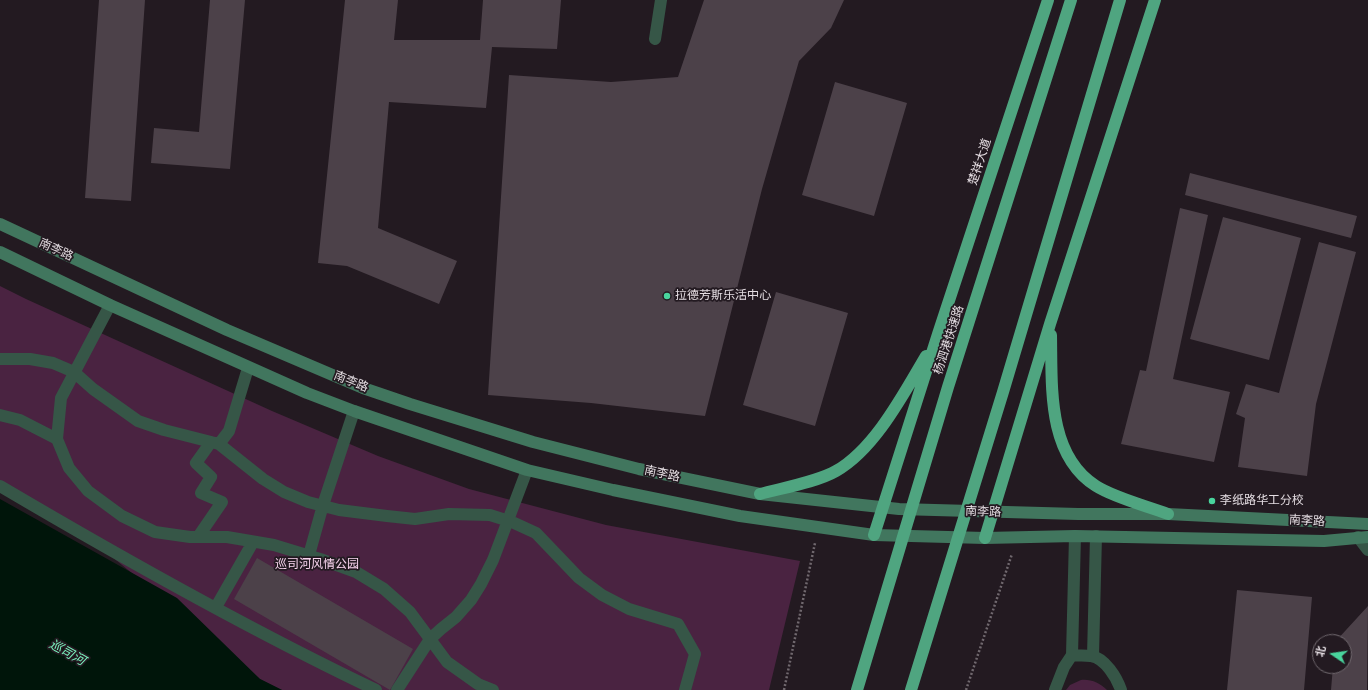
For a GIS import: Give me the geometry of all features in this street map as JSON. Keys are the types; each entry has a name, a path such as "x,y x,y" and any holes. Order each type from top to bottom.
{"highway":[{"name":"楚祥大道","path":"938,334 1048,0"},
{"name":"杨泗港快速路","path":"857,690 948,387 1071,0"},
{"path":"911,690 1003,392 1120,0"},
{"path":"985,538 1050,324 1155,0"},
{"path":"1050,324 1052,395 1056,424 1071,462 1083,477 1098,487 1114,495 1168,514"},
{"path":"760,494 819,478 835,472 848,464 873,438 903,395 938,334"},
{"path":"874,535 938,334"}],"main road":[{"name":"南李路","path":"0,224 227,330 363,388 533,442 639,469 760,494 882,508 1078,514 1168,514 1368,524"},
{"name":"南李路","path":"0,252 110,306 307,393 354,411 527,470 613,490 740,516 874,535 985,538 1096,536 1324,541 1363,537"}],"street":[{"path":"655,39 661,0"},
{"path":"110,306 61,398 57,438 69,468 88,491 122,516 155,532 198,537 227,537 274,545 309,555 356,572 384,589 410,612 447,662 478,684 493,690"},
{"path":"0,359 38,360 53,363 74,372 92,389 138,421 164,430 215,443 263,479 284,492 308,502 339,510 415,519 449,514 490,515 536,533 578,578 602,594 629,609 678,624 695,654 685,690"},
{"path":"198,537 222,502 201,493 211,477 196,463 229,431 248,368"},
{"path":"309,555 323,506 354,411"},
{"path":"0,415 20,420 57,438"},
{"path":"397,690 430,639 456,617 471,600 481,584 493,560 527,470"},
{"path":"0,486 93,541 333,669 376,690"},
{"path":"1055,690 1064,667 1072,655 1075,536"},
{"path":"1093,656 1096,536"},
{"path":"1363,537 1368,550"},
{"path":"216,607 253,542"},
{"path":"1072,655 1093,656 1104,663 1114,674 1121,690"}],"path":[{"path":"784,690 818,527"},
{"path":"966,690 1007,566 1019,537"}],"green space":[{"name":"巡司河风情公园","path":"0,286 272,411 378,456 469,489 606,525 800,561 769,690 282,690 260,679 93,541 0,486"},
{"path":"1081,680 1095,682 1107,690 1066,690 1070,685"}],"water":[{"name":"巡司河","path":"0,499 177,598 260,679 282,690 0,690"}],"building":[{"path":"99,0 145,0 131,201 85,198"},
{"path":"210,0 245,0 230,169 151,163 154,128 199,132"},
{"path":"345,0 398,0 394,40 480,40 483,0 561,0 557,49 492,47 486,108 389,102 378,228 457,261 439,304 347,266 318,263"},
{"name":"拉德芳斯乐活中心","path":"704,0 844,0 831,28 799,61 762,189 705,416 591,403 488,395 509,75 611,82 678,77"},
{"path":"835,82 907,103 874,216 802,195"},
{"path":"1190,173 1357,216 1351,238 1185,195"},
{"path":"1180,208 1208,215 1173,379 1230,392 1214,462 1121,444 1140,370 1146,371"},
{"path":"1223,217 1301,238 1269,360 1190,339"},
{"path":"1319,242 1356,252 1316,404 1307,476 1238,467 1245,418 1236,414 1246,384 1279,393"},
{"path":"776,292 848,313 815,426 743,405"},
{"path":"257,558 413,649 390,690 234,599"},
{"path":"1237,590 1312,597 1304,690 1227,690"},
{"path":"1368,606 1367,690 1331,690 1332,674 1352,674 1352,634 1342,634"}],"place":[{"name":"拉德芳斯乐活中心","path":"667,296"},
{"name":"李纸路华工分校","path":"1212,501"}]}
